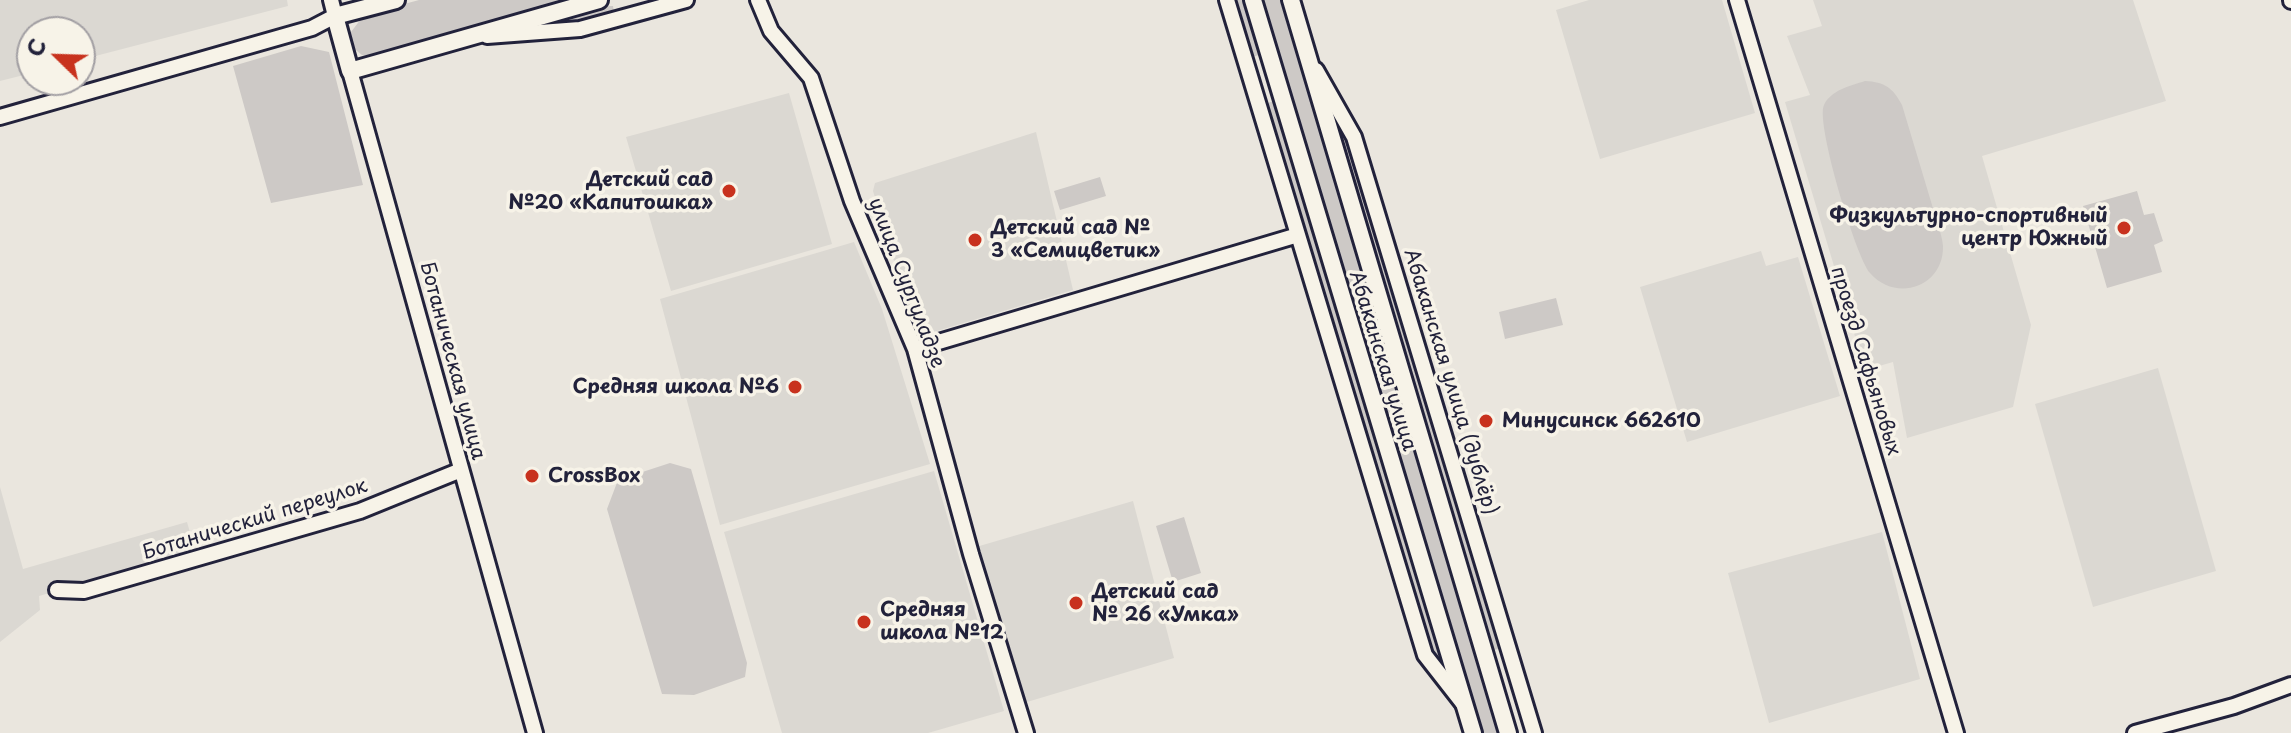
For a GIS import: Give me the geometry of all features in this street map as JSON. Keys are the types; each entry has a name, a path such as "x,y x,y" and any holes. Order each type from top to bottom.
{"main road":[{"path":"333,8 396,0"},
{"path":"350,71 599,0"},
{"name":"Абаканская улица","path":"1253,0 1473,733"},
{"name":"Абаканская улица","path":"1291,0 1508,733"},
{"name":"Ботаническая улица","path":"333,8 350,71"}],"street":[{"path":"467,38 580,29 686,0"},
{"name":"улица Сургуладзе","path":"758,0 771,31 811,78 852,201 915,349 971,554 1026,733"},
{"path":"1227,0 1425,655 1465,707"},
{"name":"проезд Сафьяновых","path":"1737,0 1956,733"},
{"path":"0,117 297,32 333,8"},
{"name":"Абаканская улица (дублёр)","path":"1306,52 1354,137 1534,733"},
{"name":"Ботаническая улица","path":"350,71 535,733"},
{"path":"915,349 1298,235"},
{"name":"Ботанический переулок","path":"57,590 84,591 360,511 461,470"},
{"path":"2135,733 2234,706 2291,685"}],"shaded area":[{"path":"0,0 287,0 288,6 96,56 96,16 16,16 16,77 0,81"},
{"path":"419,0 571,0 373,57 362,55 352,47 351,32 364,15"},
{"path":"1234,0 1248,0 1258,32 1259,55 1252,57"},
{"path":"1260,0 1280,0 1500,733 1481,733"},
{"path":"1589,0 1722,0 1755,113 1600,159 1556,10"},
{"path":"1813,0 2133,0 2166,101 1982,156 2031,325 2013,407 1907,438 1893,362 1865,370 1785,102 1810,95 1787,36 1822,26"},
{"path":"613,6 614,13 567,26 510,30 586,7"},
{"path":"301,46 329,52 363,185 271,203 233,66"},
{"path":"1865,81 1888,87 1902,105 1941,236 1943,246 1936,272 1917,286 1893,287 1870,273 1838,189 1825,136 1824,105 1836,92"},
{"path":"1322,92 1353,146 1502,648 1494,650 1485,638"},
{"name":"Детский сад №20 «Капитошка»","path":"789,93 832,244 671,291 626,137"},
{"path":"1273,101 1285,119 1451,683 1429,656 1266,104"},
{"name":"Детский сад № 3 «Семицветик»","path":"1036,132 1073,290 917,337 873,191 875,183"},
{"path":"1100,177 1106,196 1060,210 1054,191"},
{"name":"Физкультурно-спортивный центр Южный","path":"2137,191 2144,215 2154,213 2163,241 2154,245 2162,272 2107,288 2083,206"},
{"name":"Средняя школа №6","path":"854,242 882,309 930,464 720,525 660,299"},
{"path":"1761,251 1766,266 1798,257 1840,396 1687,442 1640,287"},
{"path":"1556,298 1563,325 1505,339 1499,312"},
{"path":"2158,368 2216,571 2093,607 2035,404"},
{"path":"670,463 691,469 747,663 745,677 694,695 662,694 607,509 618,480"},
{"name":"Средняя школа №12","path":"934,471 1004,711 928,733 782,733 724,532"},
{"path":"0,487 23,569 187,522 195,550 39,596 40,610 0,642"},
{"name":"Детский сад № 26 «Умка»","path":"1133,501 1174,658 1027,702 1020,696 976,547"},
{"path":"1184,517 1201,573 1173,582 1156,526"},
{"path":"1882,532 1920,679 1769,723 1728,573"}],"place":[{"name":"Детский сад №20 «Капитошка»","path":"729,191"},
{"name":"Физкультурно-спортивный центр Южный","path":"2124,228"},
{"name":"Детский сад № 3 «Семицветик»","path":"975,240"},
{"name":"Средняя школа №6","path":"795,387"},
{"name":"Минусинск 662610","path":"1486,421"},
{"name":"CrossBox","path":"532,476"},
{"name":"Детский сад № 26 «Умка»","path":"1076,603"},
{"name":"Средняя школа №12","path":"864,622"}]}
